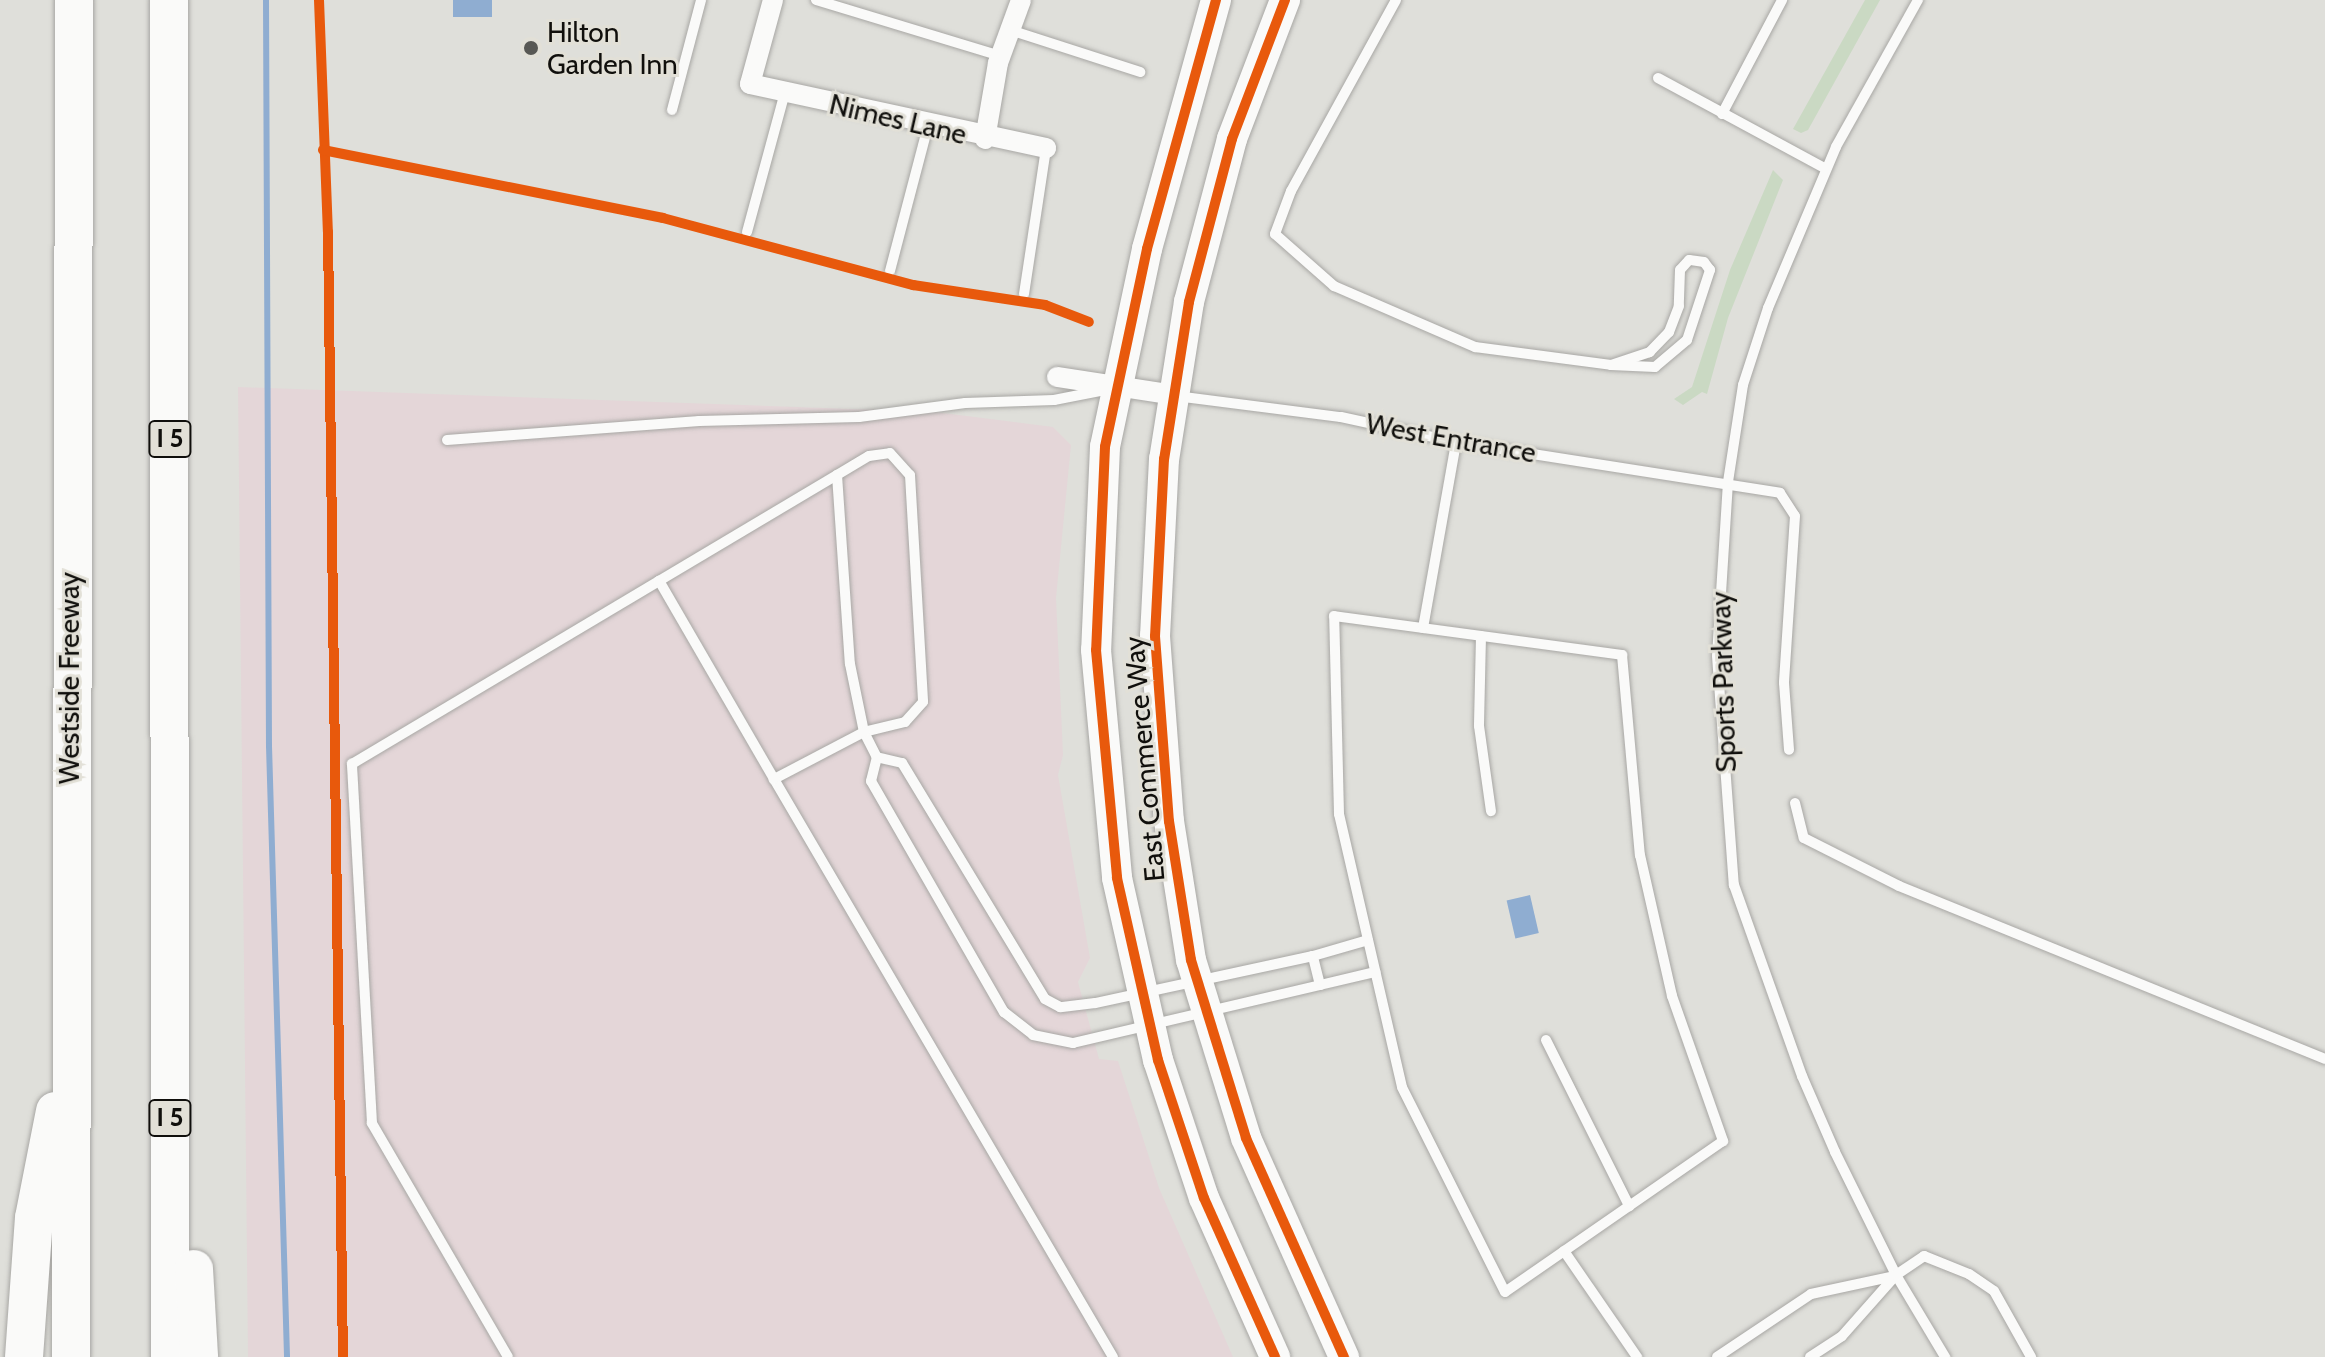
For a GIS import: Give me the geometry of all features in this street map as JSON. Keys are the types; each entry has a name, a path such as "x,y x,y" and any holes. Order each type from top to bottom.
{"highway":[{"name":"Westside Freeway","path":"71,1357 69,1066 74,0"},
{"name":"I 5","path":"169,0 170,1357"},
{"path":"170,879 199,1357"},
{"path":"24,1357 43,1157 69,1066"}],"main road":[{"name":"East Commerce Way","path":"1216,0 1147,249 1105,447 1096,650 1117,878 1149,1024 1204,1198 1275,1357"},
{"name":"East Commerce Way","path":"1285,0 1261,55 1207,223 1174,395 1155,598 1155,636 1169,821 1202,998 1257,1165 1344,1357"}],"street":[{"name":"Nimes Lane","path":"773,0 750,84 985,139 1046,148"},
{"path":"985,139 1000,56 1021,0"},
{"path":"1057,377 1174,395"}],"lane":[{"path":"672,110 701,0"},
{"path":"816,0 1000,56"},
{"path":"1396,0 1291,191 1275,234 1334,286 1475,347 1611,365 1655,367 1680,348 1710,270 1704,262 1689,260 1680,270 1679,306 1669,332 1650,352 1611,365"},
{"path":"1722,114 1782,0"},
{"name":"Sports Parkway","path":"1918,0 1826,169 1743,385 1728,482 1717,656 1734,885 1802,1076 1896,1275 1945,1357"},
{"path":"1010,30 1140,72"},
{"path":"1658,78 1826,169"},
{"path":"747,232 785,92"},
{"path":"890,271 928,126"},
{"path":"1024,294 1046,148"},
{"path":"447,440 699,421 859,417 965,403 1054,400 1119,387"},
{"name":"West Entrance","path":"1174,395 1341,417 1456,442 1728,482 1780,493 1795,516 1784,683 1789,750"},
{"path":"1423,628 1456,442"},
{"path":"508,1357 372,1123 352,764 869,456 890,453 910,475 923,702 905,722 864,732 774,779"},
{"path":"837,475 850,664 864,732 877,757 871,781 980,973 1017,1025 1052,1041 1073,1043 1149,1024 1202,998 1313,956 1368,940"},
{"path":"659,581 1113,1357"},
{"path":"1334,616 1423,628 1622,655 1640,855 1672,996 1723,1141 1505,1292 1402,1087 1339,814 1334,616"},
{"path":"1481,636 1479,726 1491,811"},
{"path":"877,757 902,763 1045,999 1060,1007 1142,993 1202,998 1320,985 1375,972"},
{"path":"1795,803 1804,838 1899,886 2325,1059"},
{"path":"1313,956 1320,985"},
{"path":"1546,1040 1629,1206"},
{"path":"1564,1251 1637,1357"},
{"path":"1810,1357 1842,1336 1896,1275 1924,1256 1969,1274 1994,1291 2031,1357"},
{"path":"1717,1357 1811,1294 1896,1275"}],"shaded area":[{"path":"238,387 935,412 1053,427 1071,445 1056,598 1063,755 1058,775 1090,958 1078,982 1099,1059 1118,1061 1159,1188 1233,1357 248,1357"}],"green space":[{"path":"1865,0 1880,0 1808,130 1801,133 1793,129"},
{"path":"1773,170 1783,180 1728,318 1707,394 1702,392 1683,405 1674,399 1692,387 1730,270"}],"water":[{"path":"453,0 492,0 492,17 453,17"},
{"path":"1530,895 1539,933 1515,938 1507,900"}],"waterway":[{"path":"266,0 269,746 287,1357"}],"cycle path":[{"path":"319,0 328,232 343,1357"},
{"path":"1216,0 1147,249 1105,447 1096,650 1117,878 1158,1060 1204,1198 1275,1357"},
{"path":"1285,0 1232,139 1189,302 1164,459 1155,636 1169,821 1191,960 1246,1138 1344,1357"},
{"path":"323,150 663,218 913,285 1045,305 1089,322"}],"place":[{"name":"Hilton Garden Inn","path":"531,48"}]}
